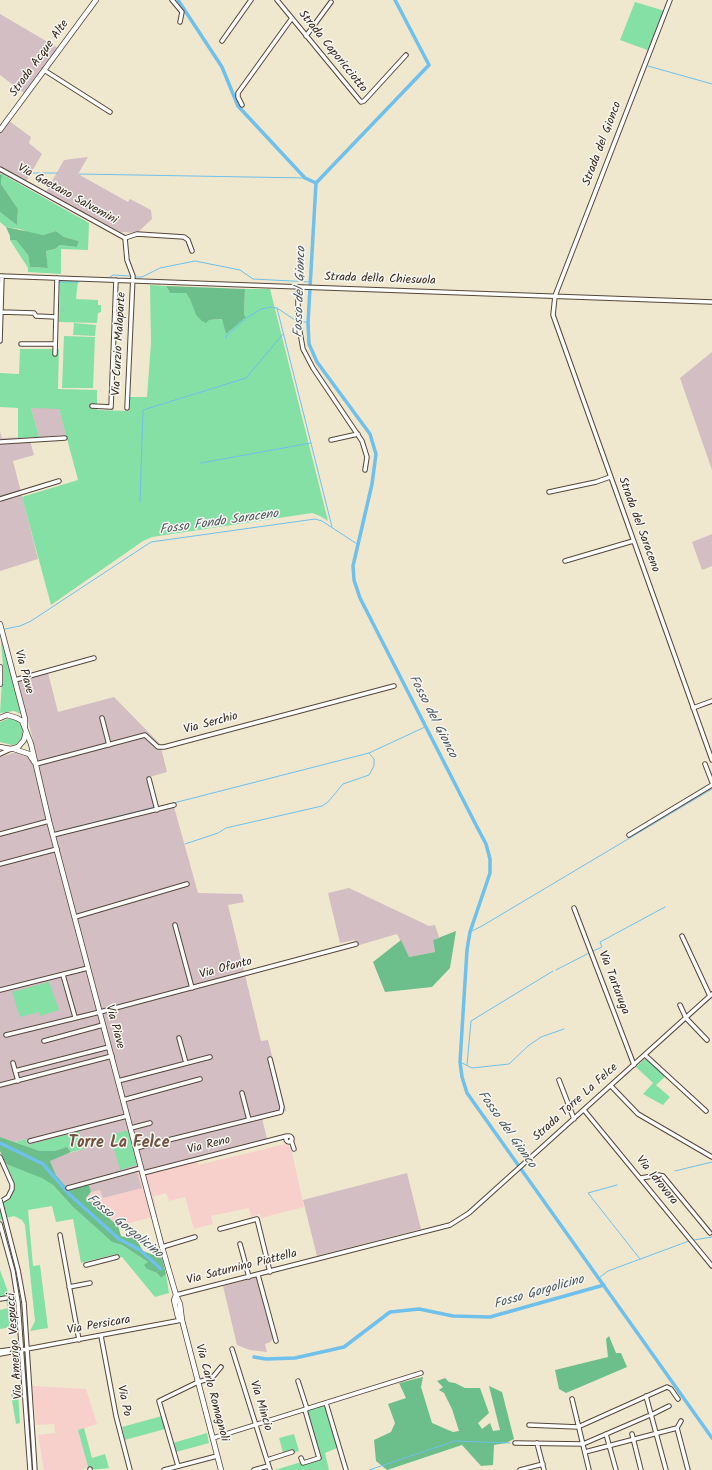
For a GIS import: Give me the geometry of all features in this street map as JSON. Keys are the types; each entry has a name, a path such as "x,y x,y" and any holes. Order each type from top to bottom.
{"main road":[{"name":"Strada Acque Alte","path":"0,130 96,0"},
{"name":"Via Piave","path":"0,624 25,719 25,728 31,744 56,848 176,1295 174,1300 178,1317 182,1320"},
{"name":"Via Piave","path":"0,667 0,684"},
{"path":"0,718 12,716 22,721 25,728 22,744 13,749"},
{"path":"0,747 27,753 36,764"},
{"name":"Via Carlo Romagnoli","path":"182,1320 221,1470"}],"street":[{"path":"172,0 182,12 180,22"},
{"path":"222,41 251,0"},
{"name":"Strada Caporicciotto","path":"278,0 361,102 364,102 406,56"},
{"name":"Strada del Gionco","path":"555,296 670,0"},
{"path":"306,36 331,2"},
{"path":"242,105 238,97 238,93 292,18"},
{"path":"44,70 110,112"},
{"name":"Via Gaetano Salvemini","path":"0,170 125,238 136,234 184,237 188,240 192,251"},
{"name":"Via Gaetano Salvemini","path":"125,238 127,260 132,272 133,281"},
{"path":"0,341 1,276"},
{"name":"Strada della Chiesuola","path":"1,276 712,302"},
{"path":"55,354 57,278"},
{"path":"92,406 111,407 116,280"},
{"name":"Via Curzio Malaparte","path":"127,408 133,281"},
{"path":"298,287 298,321 303,350 313,368 358,434 367,453 365,470"},
{"name":"Strada del Saraceno","path":"555,296 553,310 555,325 712,760"},
{"path":"1,312 34,313 36,316 56,317"},
{"path":"21,344 55,344"},
{"path":"331,440 358,434"},
{"path":"0,442 65,438"},
{"path":"549,492 596,482 610,477"},
{"path":"0,499 59,481"},
{"path":"565,561 633,540"},
{"path":"15,680 94,658"},
{"name":"Via Serchio","path":"36,764 145,735 158,747 164,747 394,686"},
{"path":"693,708 712,701"},
{"path":"102,718 109,745"},
{"path":"0,754 13,749"},
{"path":"705,764 712,782"},
{"path":"149,779 158,810"},
{"path":"629,835 712,785"},
{"path":"53,835 174,805"},
{"path":"0,834 49,821"},
{"path":"0,864 56,848"},
{"path":"75,917 188,884"},
{"name":"Via Tartaruga","path":"574,908 634,1065"},
{"path":"175,925 192,988"},
{"path":"682,936 711,995"},
{"name":"Via Ofanto","path":"6,1035 100,1012 356,944"},
{"path":"0,990 88,968"},
{"path":"63,975 75,1018"},
{"name":"Strada Torre La Felce","path":"313,1261 450,1225 468,1213 711,995"},
{"path":"680,1005 686,1018 707,1040"},
{"path":"44,1041 103,1025"},
{"path":"180,1038 186,1063"},
{"path":"15,1071 109,1047"},
{"path":"645,1055 706,1111"},
{"path":"0,1085 112,1056"},
{"path":"118,1081 210,1057"},
{"path":"136,1148 278,1113 282,1110 270,1059"},
{"path":"13,1063 18,1081"},
{"path":"123,1100 200,1079"},
{"path":"559,1080 574,1119"},
{"path":"611,1086 638,1114 712,1157"},
{"path":"242,1093 249,1120"},
{"name":"Via Idrovora","path":"584,1110 712,1266"},
{"path":"30,1142 128,1116"},
{"path":"131,1128 150,1123"},
{"name":"Via Reno","path":"143,1173 280,1139 288,1140 293,1147"},
{"path":"0,1157 12,1184 12,1189 8,1197 0,1201"},
{"path":"68,1188 141,1168"},
{"path":"640,1178 659,1175 663,1176 710,1233"},
{"name":"Via Amerigo Vespucci","path":"0,1201 18,1270 24,1303 35,1470"},
{"path":"220,1229 257,1219 270,1272"},
{"name":"Via Amerigo Vespucci","path":"0,1224 13,1271 18,1302 20,1350 30,1470"},
{"path":"60,1235 79,1340"},
{"path":"162,1247 195,1237"},
{"path":"240,1244 249,1277"},
{"path":"86,1265 117,1257"},
{"name":"Via Saturnino Piattella","path":"176,1295 313,1261"},
{"path":"258,1275 276,1341"},
{"path":"69,1287 90,1282"},
{"path":"0,1299 6,1298"},
{"name":"Via Persicara","path":"0,1353 79,1340 182,1320"},
{"name":"Via Po","path":"101,1336 116,1416 130,1470"},
{"name":"Via Mincio","path":"232,1349 269,1468"},
{"path":"178,1466 159,1401 198,1382 212,1378 221,1367"},
{"path":"213,1438 421,1373"},
{"path":"298,1381 319,1458 303,1463 301,1458"},
{"path":"529,1425 578,1427 668,1387 678,1399"},
{"path":"646,1396 666,1470"},
{"path":"572,1400 589,1470"},
{"path":"326,1403 346,1470"},
{"path":"516,1443 583,1444 669,1406"},
{"path":"585,1452 677,1428 681,1422"},
{"path":"677,1428 688,1470"},
{"path":"606,1434 616,1470"},
{"path":"632,1434 641,1470"},
{"path":"537,1443 544,1470"},
{"path":"267,1460 292,1452"},
{"path":"164,1470 217,1456"},
{"path":"520,1470 543,1464"},
{"path":"254,1470 269,1468"}],"shaded area":[{"path":"0,14 58,48 24,93 0,75"},
{"path":"5,118 31,137 29,143 42,154 24,185 0,173 0,125"},
{"path":"88,157 78,174 128,202 130,199 151,210 152,219 137,233 121,232 46,192 64,160"},
{"path":"712,352 712,470 680,378"},
{"path":"31,408 59,408 66,435 39,437"},
{"path":"0,432 2,438 29,437 34,455 13,461 38,559 0,571"},
{"path":"712,534 712,566 702,570 692,542"},
{"path":"48,673 58,712 114,697 160,744 167,772 146,778 156,812 174,807 198,893 242,894 244,902 228,905 261,1041 268,1040 286,1111 262,1118 267,1139 137,1172 142,1188 103,1198 100,1190 91,1192 89,1185 68,1189 56,1175 50,1161 58,1156 84,1149 28,1145 26,1139 15,1142 0,1137 0,757 17,752 26,755 31,762 38,760 18,681"},
{"path":"349,888 429,926 435,925 439,937 433,940 435,952 409,957 397,934 356,946 354,940 340,943 328,893"},
{"path":"285,1144 291,1148 304,1207 261,1218 260,1214 251,1217 249,1208 211,1216 213,1224 194,1229 185,1197 169,1201 166,1193 154,1196 157,1216 118,1226 86,1198 91,1192 100,1190 103,1198 141,1188 137,1172 196,1158 198,1165"},
{"path":"407,1173 421,1229 317,1256 303,1200"},
{"path":"261,1276 276,1336 270,1342 265,1344 267,1352 250,1350 237,1345 223,1286"},
{"path":"32,1386 86,1389 97,1424 78,1430 89,1467 80,1470 44,1470 38,1435 55,1433 54,1424 36,1425"}],"green space":[{"path":"635,2 665,11 650,51 620,40"},
{"path":"0,173 89,223 88,250 61,249 61,274 28,272 28,268 10,240 16,240 28,255 30,267 48,268 46,251 55,249 60,245 77,247 79,241 64,237 56,231 43,235 32,234 20,229 6,227 0,222 0,212 17,224 18,209 1,184 2,175"},
{"path":"0,174 2,175 1,184 18,209 17,225 0,212"},
{"path":"6,227 43,235 56,231 64,237 79,241 77,247 60,245 55,249 46,251 48,268 30,267 28,255 16,240 10,240"},
{"path":"60,280 78,281 76,299 98,300 98,305 101,305 101,312 98,313 97,323 59,322"},
{"path":"150,285 166,286 170,293 186,293 190,298 196,315 209,320 223,319 226,334 244,315 245,289 270,289 328,521 312,513 152,537 143,541 51,605 22,497 78,480 59,409 31,408 39,437 18,438 18,408 0,407 0,373 19,374 20,349 59,349 58,389 97,390 97,410 129,411 129,397 147,397 151,343"},
{"path":"166,286 245,289 244,315 246,317 226,334 222,319 209,320 206,323 202,321 196,315 186,293 170,293"},
{"path":"74,323 96,325 95,336 73,335"},
{"path":"64,336 95,337 93,388 62,388"},
{"path":"0,629 23,715 14,711 0,713 3,666"},
{"path":"10,718 18,721 23,729 22,738 16,744 12,745 0,742 0,722"},
{"path":"456,931 450,968 432,987 385,992 373,962 401,940 409,957 435,952 433,940"},
{"path":"49,982 59,1010 40,1016 39,1012 20,1017 12,992"},
{"path":"646,1058 666,1076 656,1085 670,1097 663,1105 643,1094 653,1083 636,1067"},
{"path":"129,1130 139,1164 120,1170 110,1135"},
{"path":"79,1131 84,1149 71,1152 67,1147 54,1151 40,1151 15,1142 26,1139 28,1145"},
{"path":"0,1137 40,1151 54,1151 67,1147 71,1152 50,1161 56,1175 68,1189 89,1185 91,1192 86,1198 118,1226 121,1236 128,1238 135,1237 143,1251 162,1258 166,1274 161,1278 157,1273 147,1269 144,1265 148,1262 122,1245 112,1242 73,1207 53,1185 42,1178 6,1164 0,1151"},
{"path":"6,1164 42,1177 53,1185 73,1207 112,1242 122,1245 148,1262 147,1269 157,1273 161,1278 166,1274 169,1293 155,1297 122,1257 118,1258 116,1254 81,1263 73,1219 56,1222 52,1206 28,1210 33,1266 40,1265 48,1328 30,1331 35,1321 25,1225 22,1220 14,1216 0,1220 0,1203 9,1197 14,1189 13,1180"},
{"path":"0,1270 14,1308 17,1326 0,1329 0,1310 8,1308 5,1297 0,1298"},
{"path":"609,1336 616,1353 621,1353 627,1367 566,1393 559,1389 555,1370 608,1357 606,1339"},
{"path":"423,1377 421,1387 432,1423 453,1432 459,1431 452,1409 444,1393 439,1390 443,1387 437,1381 445,1378 449,1382 465,1388 480,1388 489,1413 478,1423 482,1429 490,1423 493,1431 500,1430 489,1386 502,1392 514,1439 506,1443 494,1445 493,1465 481,1466 462,1445 387,1470 376,1461 374,1440 391,1432 395,1423 388,1404 406,1398 399,1383"},
{"path":"18,1393 20,1423 16,1424 11,1394"},
{"path":"324,1404 337,1448 325,1453 329,1470 275,1470 301,1462 303,1465 321,1459 306,1410"},
{"path":"162,1416 165,1429 125,1440 122,1427"},
{"path":"84,1428 92,1458 105,1454 109,1468 89,1470 78,1430"},
{"path":"207,1433 209,1443 176,1452 173,1443"},
{"path":"294,1434 299,1451 284,1456 279,1438"}],"waterway":[{"path":"178,0 222,67 238,106 305,178 316,183"},
{"name":"Fosso del Gionco","path":"395,0 429,65 316,183 308,323 309,344 317,362 370,434 376,454 372,484 353,566 354,580 360,598 486,844 490,859 490,873 470,932 467,950 460,1062 462,1077 467,1093 712,1438"},
{"path":"648,66 712,84"},
{"path":"30,173 57,173"},
{"path":"79,174 305,178"},
{"path":"135,277 142,277 160,268 195,261 240,270 253,279 311,282"},
{"path":"110,277 113,275 130,276"},
{"path":"58,282 79,282"},
{"path":"226,338 227,335 248,317 261,309 271,307 277,308 295,320"},
{"path":"277,308 332,527"},
{"path":"299,320 308,323"},
{"path":"140,502 143,410 246,378 283,334"},
{"path":"201,463 311,443"},
{"name":"Fosso Fondo Saraceno","path":"5,629 20,626 31,621 151,542 315,519 322,521 357,544"},
{"path":"158,807 369,753 425,727"},
{"path":"185,844 218,833 226,828 322,806 328,802 343,784 369,775 374,766 374,759 369,753"},
{"path":"470,932 712,789"},
{"path":"57,832 155,807"},
{"path":"593,951 602,947 600,942 665,907"},
{"path":"556,970 589,953"},
{"path":"467,1065 471,1021 553,971"},
{"path":"460,1062 472,1068 509,1064 528,1046 541,1037 564,1029"},
{"name":"Fosso Gorgolicino","path":"0,1143 43,1164 70,1195 119,1239 140,1250 161,1269"},
{"path":"675,1171 712,1162"},
{"path":"617,1185 588,1193 640,1259"},
{"path":"694,1240 712,1237"},
{"path":"599,1278 608,1271 689,1241"},
{"name":"Fosso Gorgolicino","path":"254,1357 266,1359 295,1358 344,1347 390,1312 419,1309 453,1316 490,1317 604,1285"},
{"path":"369,1470 455,1441 510,1443"}],"district":[{"name":"Torre La Felce","path":"119,1144"}]}
